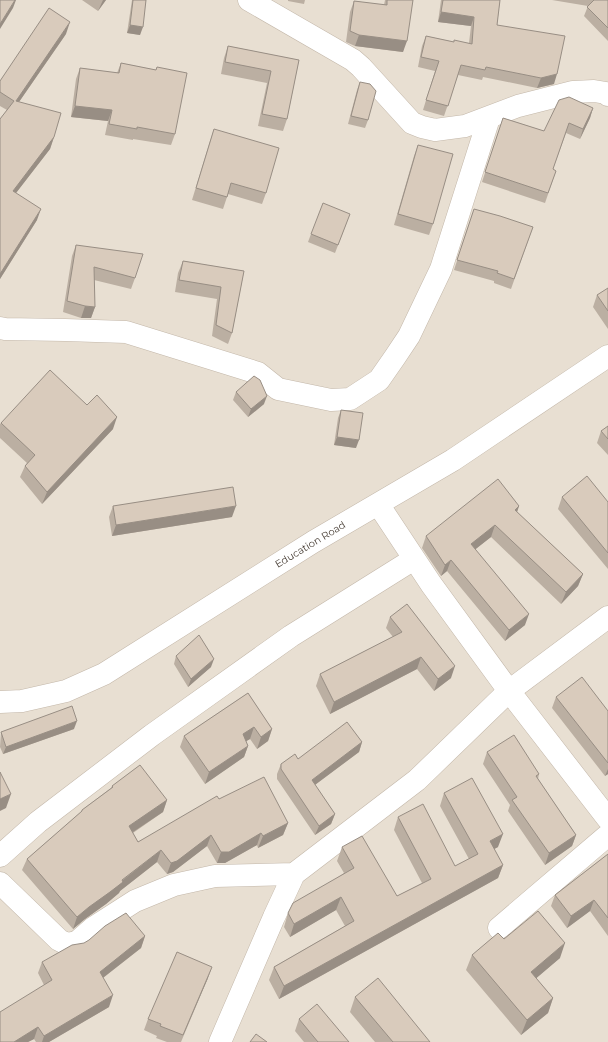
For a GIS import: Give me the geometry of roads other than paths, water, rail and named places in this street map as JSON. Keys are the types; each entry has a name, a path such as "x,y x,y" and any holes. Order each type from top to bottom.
{"street":[{"path":"249,0 353,60 412,123 422,128 435,130 465,126 518,106 573,92 594,91 606,93 608,95"},
{"path":"0,328 6,330 126,332 258,373 278,389 332,400 350,400 379,380 410,336 441,269 489,118"},
{"name":"Education Road","path":"0,702 22,701 66,691 104,674 313,542 453,460 608,356"},
{"path":"378,504 435,590 509,691 608,819"},
{"path":"0,856 38,822 158,730 291,636 414,558"},
{"path":"220,1042 294,874 417,780 509,691 608,617"},
{"path":"499,928 608,835"},
{"path":"0,883 59,940 67,944 77,942 93,928 135,900 174,885 215,876 294,874"}]}
